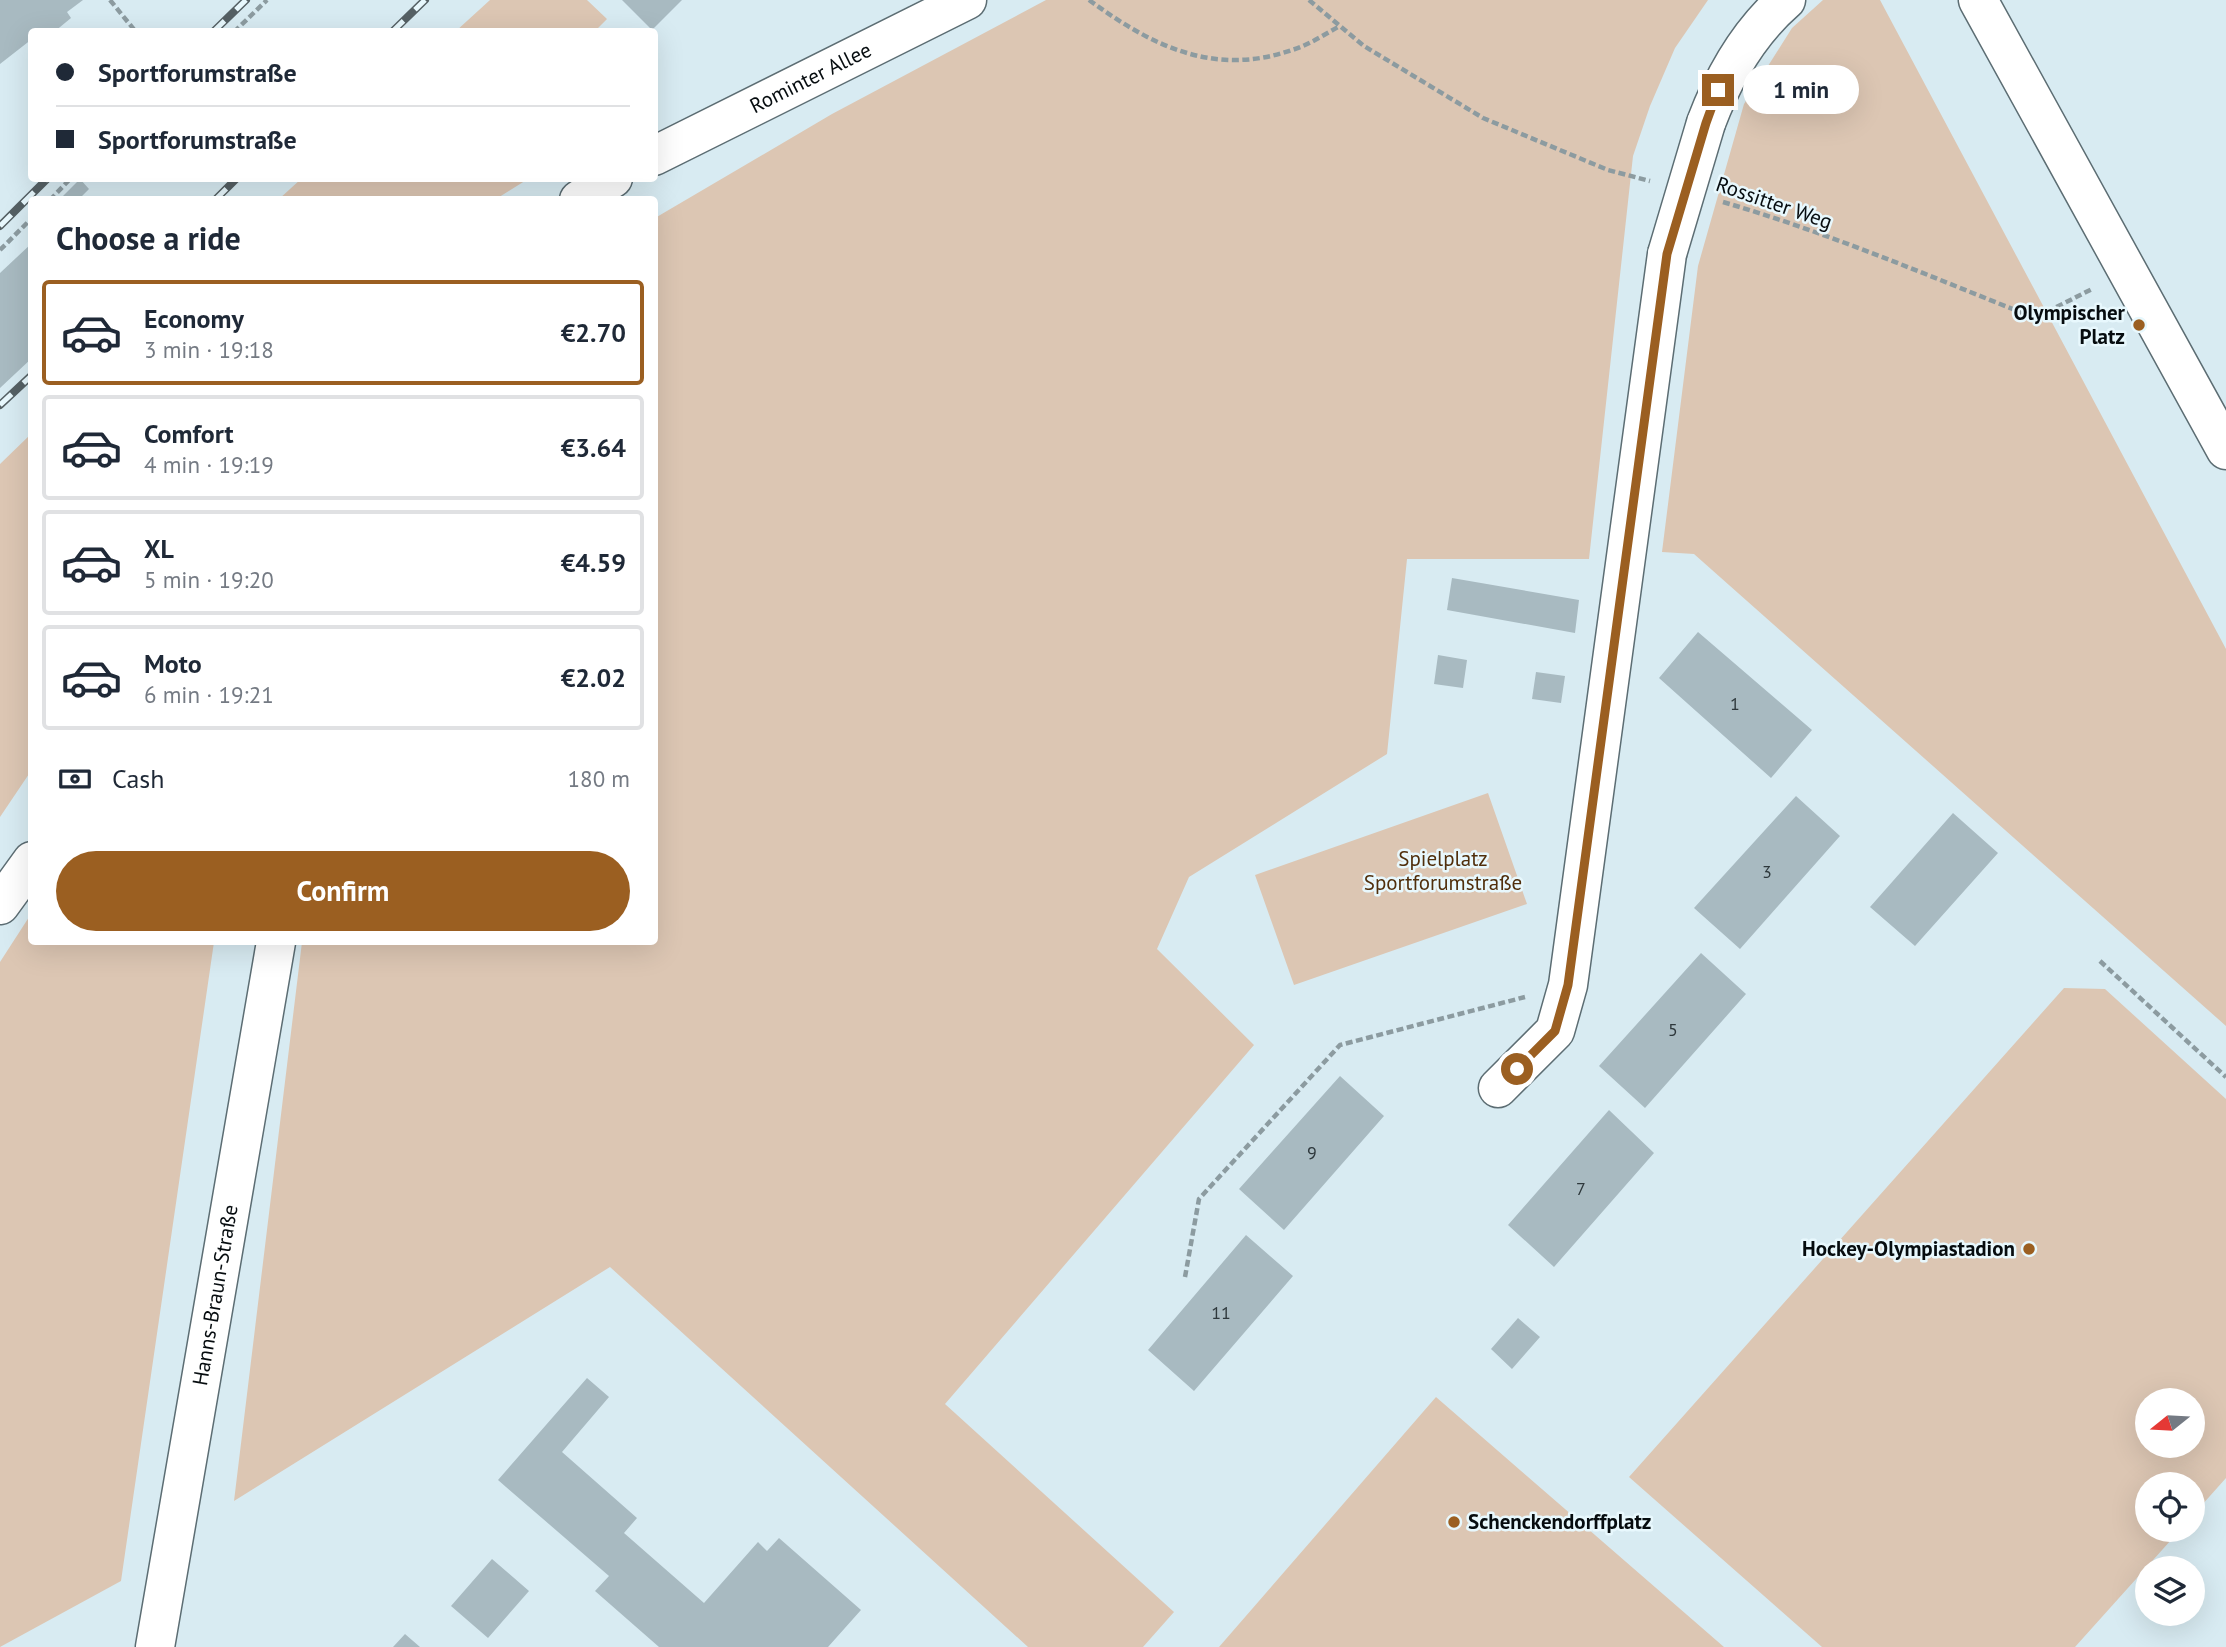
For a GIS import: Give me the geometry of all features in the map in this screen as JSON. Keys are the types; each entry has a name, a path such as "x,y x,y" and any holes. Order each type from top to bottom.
{"street":[{"name":"Rominter Allee","path":"658,154 967,0"},
{"path":"1498,1088 1555,1031 1568,985 1667,254 1718,90 1745,48 1786,0"},
{"path":"1978,0 2226,450"},
{"path":"585,196 607,182"},
{"path":"0,905 28,866"},
{"name":"Hanns-Braun-Straße","path":"155,1647 275,945"}],"path":[{"path":"110,0 133,28"},
{"path":"238,28 267,0"},
{"path":"1089,0 1154,43 1209,60 1252,61 1284,53 1340,26"},
{"path":"1310,0 1364,46 1483,118 1608,170 1659,183"},
{"path":"54,196 67,182"},
{"name":"Rossitter Weg","path":"1720,201 1807,230 2035,317 2127,271"},
{"path":"0,250 28,222"},
{"path":"2100,961 2226,1077"},
{"path":"1185,1277 1199,1199 1340,1045 1568,985"}],"green space":[{"path":"490,0 587,0 607,19 598,28 459,28"},
{"path":"1046,0 1708,0 1675,48 1650,106 1633,156 1589,559 1407,559 1387,754 1189,877 1157,949 1254,1045 945,1404 1174,1612 1143,1647 1028,1647 610,1267 234,1501 302,945 658,945 658,216 832,114"},
{"path":"1823,0 1880,0 2226,649 2226,1026 1694,554 1662,552 1698,266 1744,104 1792,28"},
{"path":"298,182 523,182 501,196 282,196"},
{"path":"28,437 28,775 0,817 0,464"},
{"name":"Spielplatz Sportforumstraße","path":"1488,793 1527,904 1294,985 1255,875"},
{"path":"28,919 28,945 214,945 121,1581 0,1647 0,962"},
{"name":"Hockey-Olympiastadion","path":"2064,988 2105,989 2226,1099 2226,1478 2205,1502 2205,1472 2135,1472 2135,1542 2169,1542 2157,1556 2135,1556 2135,1580 2075,1647 1822,1647 1629,1477"},
{"name":"Schenckendorffplatz","path":"1436,1397 1724,1647 1219,1647"}],"building":[{"path":"0,0 83,0 67,12 71,18 59,28 28,28 28,42 0,64"},
{"path":"622,0 682,0 654,28 650,28"},
{"path":"77,182 83,182 89,189 82,196 63,196"},
{"path":"28,247 28,362 0,388 0,273"},
{"path":"1452,578 1579,600 1575,633 1447,610"},
{"path":"1698,632 1812,730 1771,778 1659,678"},
{"path":"1438,655 1467,660 1463,688 1434,684"},
{"path":"1536,672 1565,676 1561,703 1532,699"},
{"path":"1796,796 1840,836 1740,949 1694,908"},
{"path":"1953,813 1998,853 1915,946 1870,907"},
{"path":"1701,953 1746,994 1645,1108 1599,1066"},
{"path":"1340,1076 1384,1116 1284,1230 1239,1189"},
{"path":"1609,1110 1654,1153 1554,1267 1508,1225"},
{"path":"1246,1235 1293,1276 1194,1391 1148,1350"},
{"path":"1518,1318 1540,1337 1512,1369 1491,1349"},
{"path":"587,1378 609,1397 562,1452 637,1518 624,1533 704,1603 758,1542 767,1551 779,1538 861,1610 828,1647 659,1647 595,1591 609,1576 498,1480"},
{"path":"492,1559 529,1591 488,1638 451,1606"},
{"path":"405,1634 420,1647 393,1647"}],"railway":[{"path":"217,28 246,0"},
{"path":"396,28 425,0"},
{"path":"30,196 44,182"},
{"path":"219,196 233,182"},
{"path":"0,226 28,198"},
{"path":"0,405 28,379"}],"place":[{"name":"Olympischer Platz","path":"2139,325"},
{"name":"Hockey-Olympiastadion","path":"2029,1249"},
{"name":"Schenckendorffplatz","path":"1454,1522"}],"route":[{"path":"1517,1069 1555,1031 1568,985 1667,254 1718,90"}]}
